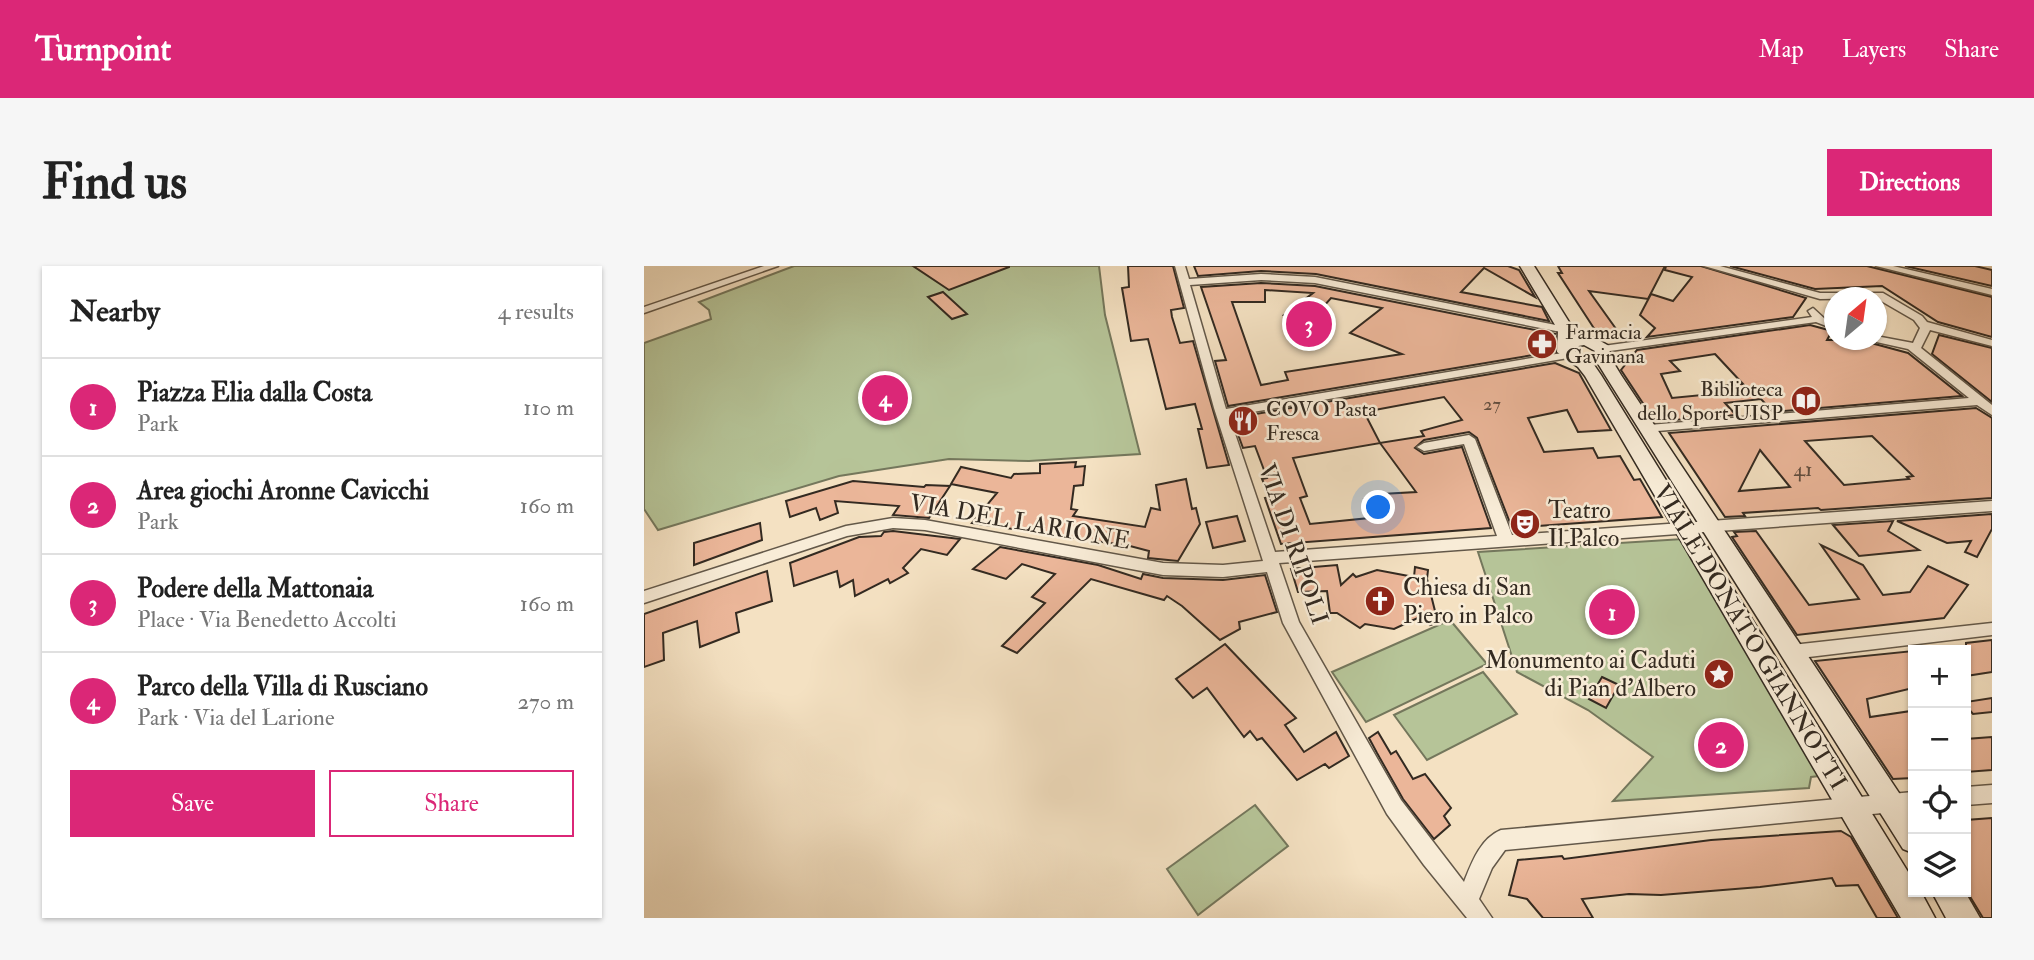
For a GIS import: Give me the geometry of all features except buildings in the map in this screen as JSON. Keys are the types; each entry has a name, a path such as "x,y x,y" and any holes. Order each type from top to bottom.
{"street":[{"path":"644,310 773,266"},
{"name":"VIA DI RIPOLI","path":"1180,266 1222,413 1298,638 1394,807 1431,858 1482,918"},
{"name":"VIALE DONATO GIANNOTTI","path":"1527,266 1569,347 1587,366 1685,527 1883,804 1909,834"},
{"path":"1709,266 1824,295"},
{"path":"1881,266 1992,292"},
{"path":"1883,287 1893,267"},
{"path":"1184,282 1261,277 1315,280 1569,347 1593,361 1602,353 1817,319 1824,322"},
{"path":"1887,292 1925,325 1992,343"},
{"path":"1817,319 1813,313 1820,296"},
{"path":"1912,347 1918,345 1925,325"},
{"path":"1887,341 1912,347 1992,411"},
{"path":"1222,413 1569,347"},
{"name":"VIALE DONATO GIANNOTTI","path":"1602,353 1792,652 1883,804 1919,918"},
{"path":"1649,429 1979,401"},
{"path":"1424,447 1469,439 1506,540"},
{"name":"VIA DEL LARIONE","path":"644,597 831,536 893,523 948,529 1163,569 1223,571 1272,562 1506,540 1992,506"},
{"path":"1792,652 1992,629"},
{"path":"1971,796 1992,794"},
{"path":"1467,902 1482,864 1495,844 1502,840 1883,804"},
{"path":"1950,897 1964,918"}],"green space":[{"path":"794,266 1099,266 1105,315 1140,454 1029,461 949,459 839,476 658,530 644,509 644,343 711,319 709,310 699,302"},
{"path":"1683,539 1820,776 1811,777 1809,788 1613,801 1653,757 1588,710 1517,672 1478,552"},
{"path":"1450,620 1487,664 1366,722 1332,672"},
{"path":"1483,672 1517,714 1427,760 1394,715"},
{"path":"1255,805 1288,846 1198,915 1167,869"}],"place":[{"name":"Podere della Mattonaia","path":"1309,324"},
{"name":"Farmacia Gavinana","path":"1542,344"},
{"name":"Parco della Villa di Rusciano","path":"885,398"},
{"name":"Biblioteca dello Sport UISP","path":"1806,401"},
{"name":"COVO Pasta Fresca","path":"1243,421"},
{"name":"Teatro Il Palco","path":"1525,524"},
{"name":"Chiesa di San Piero in Palco","path":"1380,601"},
{"name":"Piazza Elia dalla Costa","path":"1612,612"},
{"name":"Monumento ai Caduti di Pian d'Albero","path":"1719,674"},
{"name":"Area giochi Aronne Cavicchi","path":"1721,745"}]}
